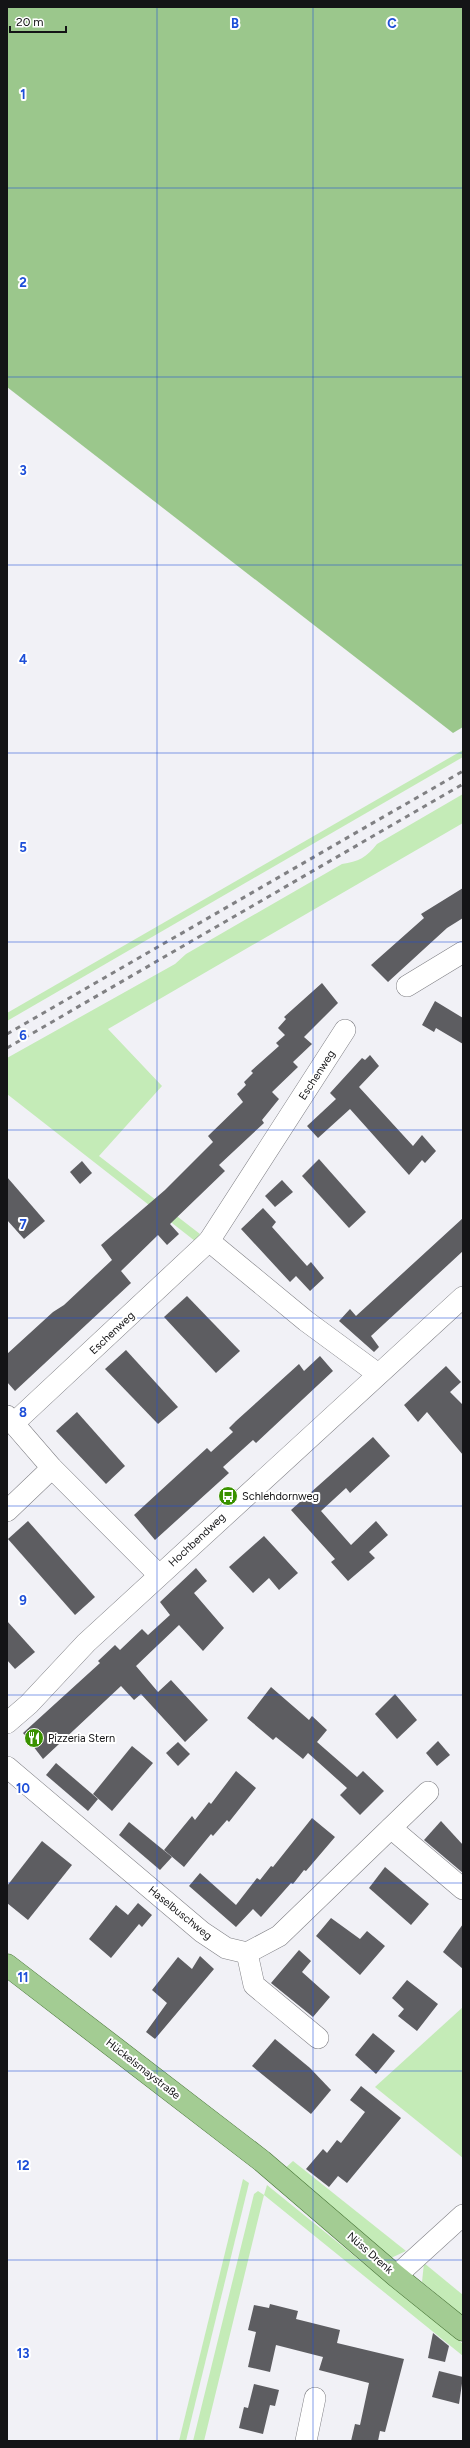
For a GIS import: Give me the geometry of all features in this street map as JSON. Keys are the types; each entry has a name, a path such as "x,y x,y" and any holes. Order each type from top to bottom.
{"main road":[{"name":"Hückelsmaystraße","path":"7,1965 278,2175"},
{"name":"Nüss Drenk","path":"278,2175 396,2276 463,2330"}],"street":[{"path":"407,986 463,952"},
{"name":"Eschenweg","path":"10,1420 209,1241 345,1030"},
{"path":"209,1241 306,1321 378,1374"},
{"name":"Hochbendweg","path":"7,1724 29,1704 86,1643 463,1297"},
{"path":"10,1420 52,1468 159,1576"},
{"path":"7,1511 52,1468"},
{"name":"Haselbuschweg","path":"7,1767 202,1932 226,1948 246,1953"},
{"path":"318,2038 254,1985 246,1953 279,1936 428,1792"},
{"path":"390,1828 463,1889"},
{"path":"396,2276 463,2214"},
{"path":"306,2441 316,2398"}],"green space":[{"path":"7,7 463,7 463,727 453,733 7,387"},
{"path":"463,750 463,757 7,1021 7,1013"},
{"path":"463,794 463,823 108,1029 162,1086 99,1156 200,1234 195,1241 7,1094 7,1058 175,964 186,954 342,864 353,862 362,858 377,844"},
{"path":"463,2007 463,2158 375,2087"},
{"path":"293,2161 406,2251 391,2258 282,2171"},
{"path":"243,2179 249,2183 186,2441 179,2441"},
{"path":"267,2185 463,2344 463,2356 264,2195"},
{"path":"258,2191 264,2195 204,2441 193,2441 254,2194"},
{"path":"424,2263 463,2295 463,2316 422,2282"}],"building":[{"path":"463,888 463,918 447,928 388,982 371,965 424,918 421,914"},
{"path":"322,983 338,1003 304,1037 312,1044 293,1062 298,1067 272,1092 279,1099 262,1120 264,1123 219,1165 225,1171 170,1224 179,1234 167,1245 158,1235 121,1271 131,1283 15,1391 7,1382 7,1354 53,1312 64,1305 112,1260 101,1245 165,1190 213,1142 208,1136 243,1102 237,1094 246,1085 244,1082 253,1073 251,1071 279,1046 276,1043 285,1035 278,1028 286,1019 284,1017"},
{"path":"435,1001 463,1018 463,1044 436,1028 434,1032 422,1025"},
{"path":"370,1055 379,1066 359,1087 413,1146 422,1135 436,1151 425,1163 422,1160 409,1175 350,1109 318,1138 307,1126 336,1099 330,1093 362,1058 365,1060"},
{"path":"319,1159 366,1212 349,1228 302,1176"},
{"path":"82,1161 92,1173 80,1184 70,1172"},
{"path":"7,1177 45,1221 24,1239 7,1220"},
{"path":"282,1180 293,1192 275,1207 265,1196"},
{"path":"263,1208 276,1222 272,1227 307,1266 311,1262 324,1278 310,1291 296,1276 290,1282 241,1229"},
{"path":"463,1218 463,1251 371,1336 379,1347 374,1352 339,1321 350,1309 356,1316"},
{"path":"187,1296 240,1351 216,1373 164,1317"},
{"path":"126,1350 178,1407 158,1424 105,1369"},
{"path":"320,1356 333,1371 256,1443 253,1440 223,1467 229,1473 155,1540 134,1515 207,1448 211,1452 233,1432 229,1428 299,1364 304,1371"},
{"path":"446,1366 461,1382 450,1392 463,1405 463,1455 427,1412 418,1422 404,1405"},
{"path":"77,1412 125,1466 106,1484 56,1431"},
{"path":"373,1437 390,1456 350,1493 346,1488 321,1511 351,1545 376,1521 388,1535 369,1552 375,1558 348,1581 331,1562 335,1559 291,1510"},
{"path":"28,1521 95,1597 75,1615 8,1539"},
{"path":"264,1536 298,1573 279,1590 269,1578 253,1593 229,1567"},
{"path":"196,1568 207,1581 194,1593 224,1628 203,1651 179,1625 136,1666 158,1692 171,1680 208,1720 185,1742 141,1694 134,1700 121,1686 43,1759 23,1733 100,1663 98,1661 115,1645 120,1650 142,1629 148,1635 170,1615 160,1602"},
{"path":"7,1621 35,1652 15,1669 7,1660"},
{"path":"271,1687 309,1720 312,1716 327,1730 317,1742 357,1777 363,1771 384,1791 360,1815 340,1795 347,1788 308,1753 303,1759 276,1737 273,1740 247,1718"},
{"path":"395,1694 417,1720 397,1739 375,1714"},
{"path":"438,1741 450,1755 437,1766 426,1753"},
{"path":"178,1742 190,1754 178,1766 166,1753"},
{"path":"132,1746 153,1763 112,1811 93,1794"},
{"path":"56,1763 98,1799 88,1811 46,1775"},
{"path":"236,1771 256,1788 229,1822 227,1820 213,1836 211,1834 184,1867 164,1850 192,1816 195,1820 209,1802 211,1804"},
{"path":"312,1818 335,1837 306,1871 304,1870 293,1884 291,1883 261,1917 253,1909 236,1927 189,1886 200,1873 236,1905 257,1878 260,1880 271,1866 273,1867"},
{"path":"441,1821 463,1845 463,1873 424,1840"},
{"path":"129,1822 172,1857 160,1870 119,1835"},
{"path":"42,1841 72,1865 28,1920 7,1903 7,1886"},
{"path":"385,1867 429,1904 411,1925 369,1888"},
{"path":"138,1903 152,1915 142,1927 139,1924 111,1958 89,1939 116,1905 128,1915"},
{"path":"331,1918 360,1939 367,1931 385,1946 360,1975 316,1936"},
{"path":"463,1924 463,1969 443,1952"},
{"path":"299,1950 311,1961 302,1972 330,1997 313,2017 271,1983"},
{"path":"200,1956 214,1969 155,2039 146,2032 167,2003 152,1990 178,1957 192,1969"},
{"path":"407,1980 438,2004 417,2031 398,2016 404,2009 392,1998"},
{"path":"373,2033 395,2051 376,2074 355,2055"},
{"path":"275,2039 310,2068 331,2090 311,2114 252,2066"},
{"path":"361,2086 401,2118 347,2183 338,2176 329,2187 306,2169 323,2149 327,2153 337,2140 341,2143 365,2112 350,2100"},
{"path":"270,2304 298,2311 296,2319 340,2330 337,2343 404,2359 385,2432 380,2431 378,2441 351,2441 355,2424 360,2425 369,2383 319,2370 323,2357 276,2345 270,2372 248,2367 256,2332 248,2330 254,2305 269,2308"},
{"path":"433,2333 449,2346 445,2362 428,2358"},
{"path":"439,2371 463,2377 459,2404 432,2397"},
{"path":"254,2384 279,2390 275,2406 270,2405 263,2434 239,2428 244,2407 248,2408"}],"railway":[{"path":"7,1034 463,771"},
{"path":"7,1048 463,784"}],"place":[{"name":"Schlehdornweg","path":"228,1496"},
{"name":"Pizzeria Stern","path":"34,1738"}]}
